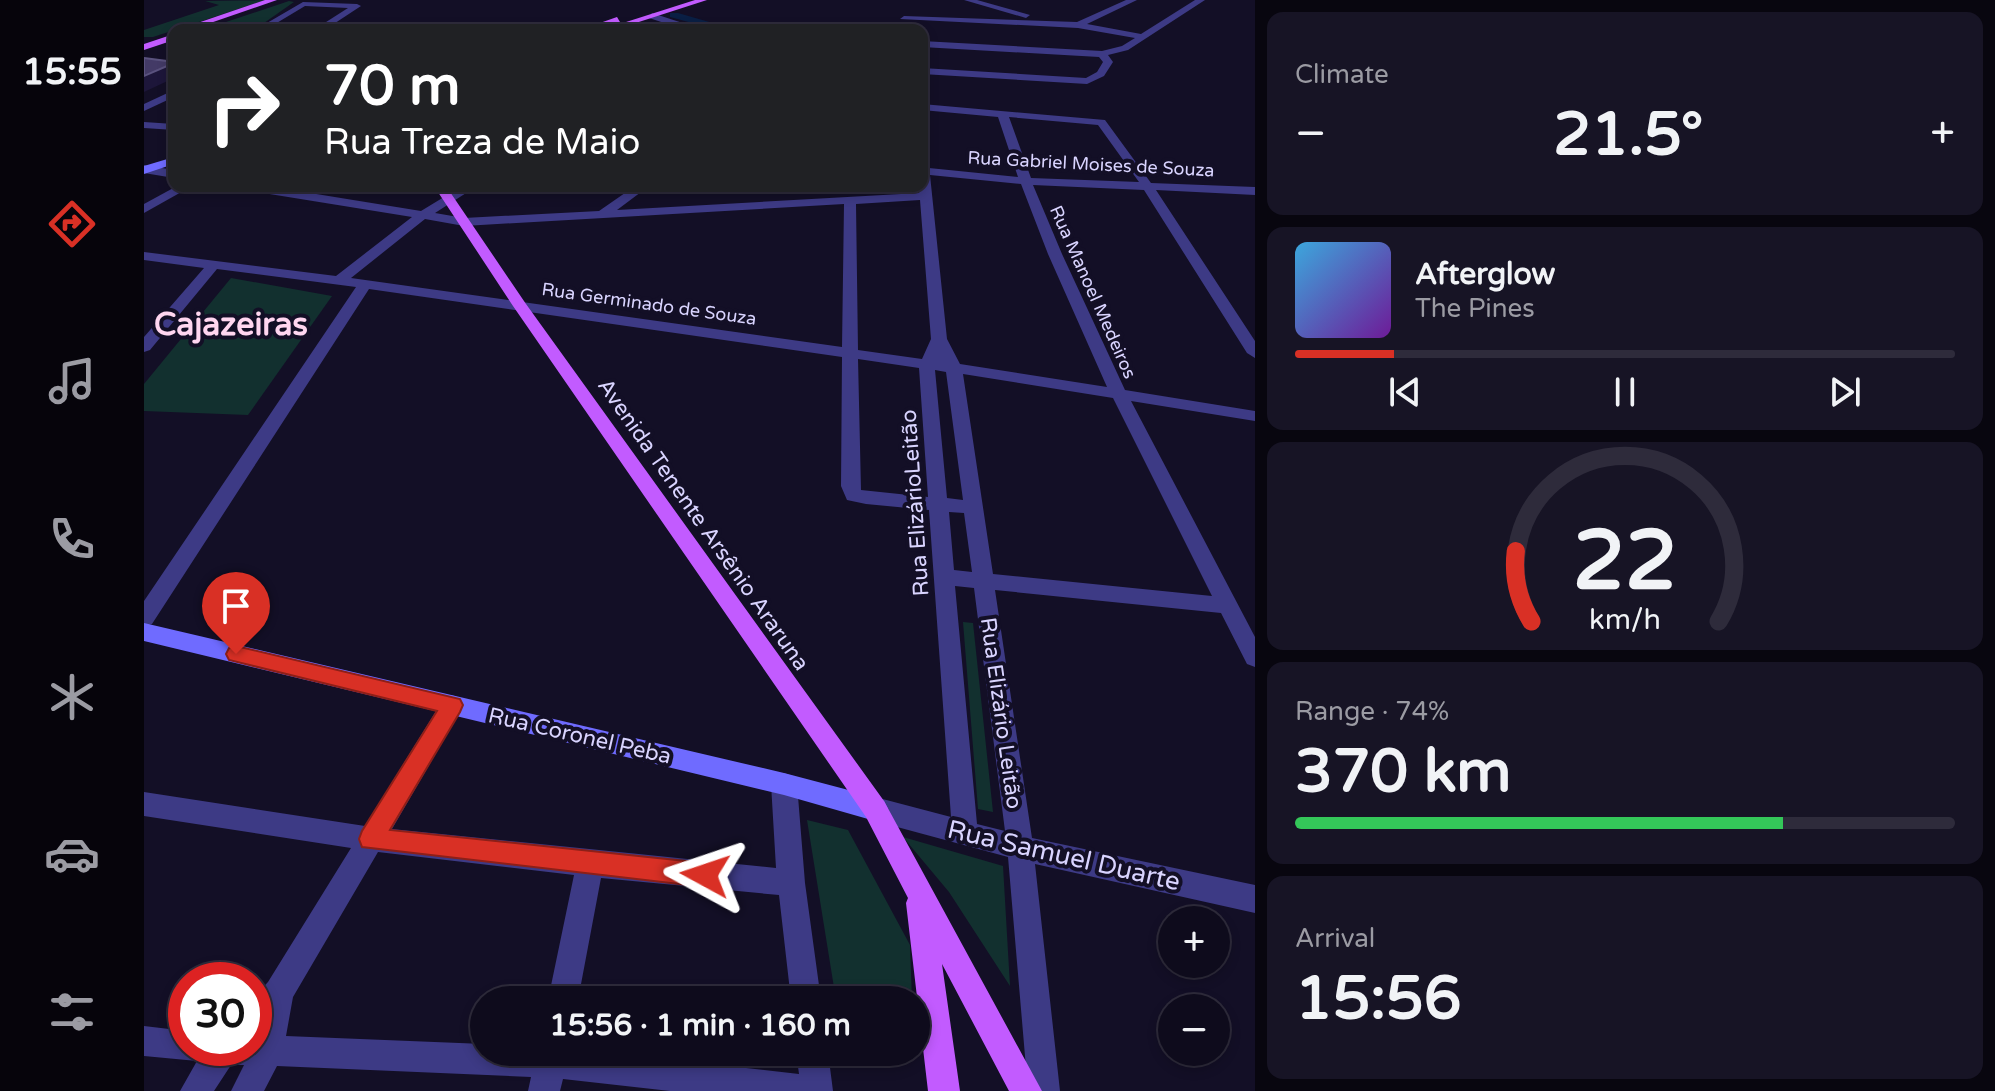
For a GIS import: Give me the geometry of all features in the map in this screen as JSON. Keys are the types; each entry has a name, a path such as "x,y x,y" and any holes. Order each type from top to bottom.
{"main road":[{"path":"199,24 273,0"},
{"path":"212,24 284,0"},
{"path":"604,24 682,0"},
{"path":"625,24 703,0"},
{"path":"146,44 168,36"},
{"path":"146,44 168,46"},
{"name":"Avenida Tenente Arsênio Araruna","path":"444,192 520,306 875,809 1026,1091"},
{"path":"919,895 944,1091"}],"street":[{"path":"1078,25 1133,0"},
{"path":"928,44 1102,54 1125,48 1201,0"},
{"path":"977,1 1061,24"},
{"path":"269,24 303,4 357,6 329,24"},
{"path":"904,24 902,14 1078,25 1144,37"},
{"path":"1100,15 1115,18"},
{"path":"652,16 677,24"},
{"path":"1144,24 1158,27"},
{"path":"928,71 1087,81 1098,77 1105,69 1108,62 1102,54"},
{"path":"144,108 168,96"},
{"path":"928,107 1101,122 1148,187 1255,353"},
{"name":"Rua Manoel Medeiros","path":"1002,113 1024,181 1120,395 1255,658"},
{"path":"144,125 168,127"},
{"path":"144,169 168,162"},
{"name":"Rua Gabriel Moises de Souza","path":"928,168 1024,181 1255,191"},
{"path":"144,169 168,173"},
{"path":"144,209 175,192"},
{"path":"279,192 464,222 926,196"},
{"path":"338,281 420,217 444,192"},
{"path":"604,213 634,192"},
{"name":"Rua ElizárioLeitão","path":"926,192 939,339 927,365 965,833"},
{"path":"850,201 850,486 854,495 973,507"},
{"name":"Rua Germinado de Souza","path":"144,256 365,284 954,368 1255,416"},
{"path":"144,347 213,266"},
{"path":"144,618 365,284"},
{"name":"Rua Elizário Leitão","path":"939,339 954,368 985,581 1020,848 1044,1091"},
{"path":"943,577 1228,606"},
{"name":"Rua Coronel Peba","path":"144,632 784,784 875,809"},
{"path":"272,1000 452,705"},
{"path":"784,784 791,883 804,986"},
{"path":"144,804 371,839 791,883"},
{"name":"Rua Samuel Duarte","path":"875,809 1020,848 1255,899"},
{"path":"566,986 590,864"},
{"path":"272,1030 279,993"},
{"path":"144,1041 168,1044"},
{"path":"272,1051 549,1068 814,1091 813,1066"},
{"path":"196,1091 208,1066"},
{"path":"247,1091 260,1066"}],"green space":[{"path":"266,0 193,24 168,24 168,32 144,37 144,30 219,5 205,1"},
{"path":"289,1 294,2 263,24 220,24"},
{"path":"231,278 332,296 248,415 144,411 144,384"},
{"path":"963,622 973,623 993,812 978,809"},
{"path":"807,820 848,830 910,945 911,986 834,986"},
{"path":"903,837 1003,866 1010,986 949,892"}],"building":[{"path":"144,58 168,61 168,66 144,76"}],"waterway":[{"path":"674,15 708,24"}],"district":[{"name":"Cajazeiras","path":"231,324"}],"route":[{"path":"236,654 452,705 371,839 705,875"}]}
